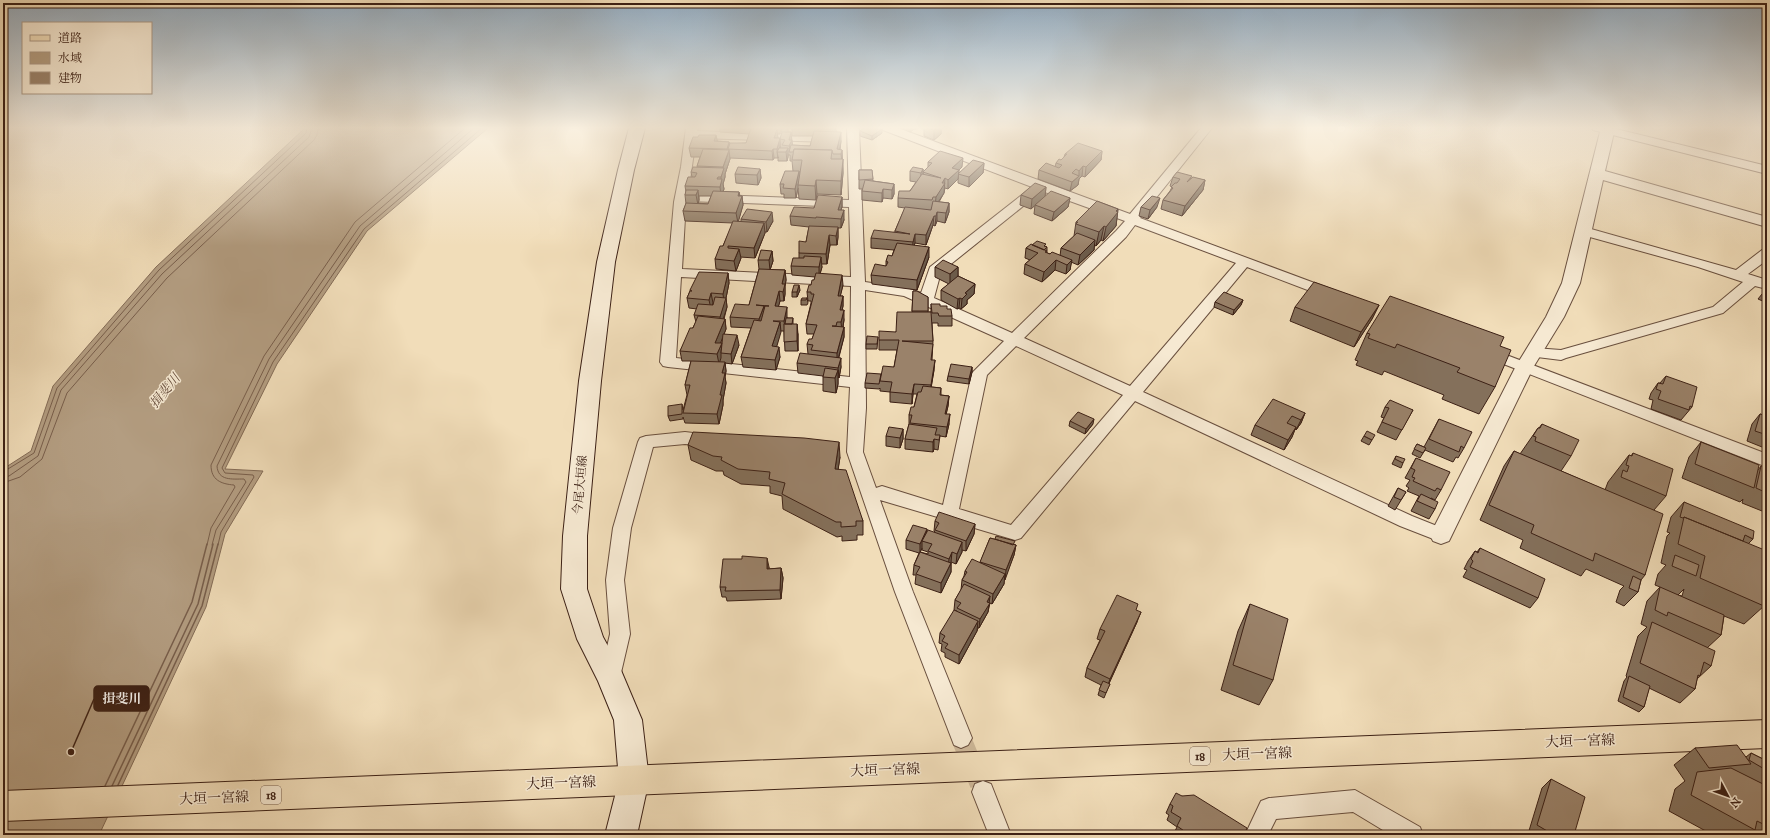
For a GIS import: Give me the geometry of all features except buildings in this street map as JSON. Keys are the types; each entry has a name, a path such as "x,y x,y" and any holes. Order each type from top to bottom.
{"main road":[{"name":"今尾大垣線","path":"621,835 634,780 628,720 610,678 590,639 574,589 575,536 590,381 606,262 627,167"},
{"name":"大垣一宮線","path":"3,806 1767,734"}],"street":[{"path":"687,167 681,197 668,362 858,383"},
{"path":"854,167 858,284 858,408 847,452 870,496 904,592 962,738"},
{"path":"996,167 1041,186 1340,297"},
{"path":"950,513 980,373 1121,234 1175,167"},
{"path":"674,273 858,284 906,292 1134,394 1406,521 1441,535 1530,360 1555,317 1571,283 1598,167"},
{"path":"1755,167 1767,170"},
{"path":"1597,173 1767,222"},
{"path":"926,300 935,270 1041,186"},
{"path":"681,197 856,204"},
{"path":"1584,231 1703,264 1767,285"},
{"path":"1530,360 1561,355 1718,310 1767,253"},
{"path":"870,496 882,493 1015,533 1245,261"},
{"path":"1473,347 1530,360 1767,460"},
{"path":"610,678 620,634 615,580 622,528 646,442 685,438 732,442"},
{"path":"983,792 1000,835"},
{"path":"1256,835 1269,809 1356,801 1412,835"}],"water":[{"name":"揖斐川","path":"263,167 442,167 367,231 277,364 225,469 263,471 225,534 206,607 99,835 3,835 3,469 31,451 53,386 156,267"}],"tunnel":[{"path":"961,738 983,792"}],"place":[{"name":"揖斐川","path":"71,752"}]}
